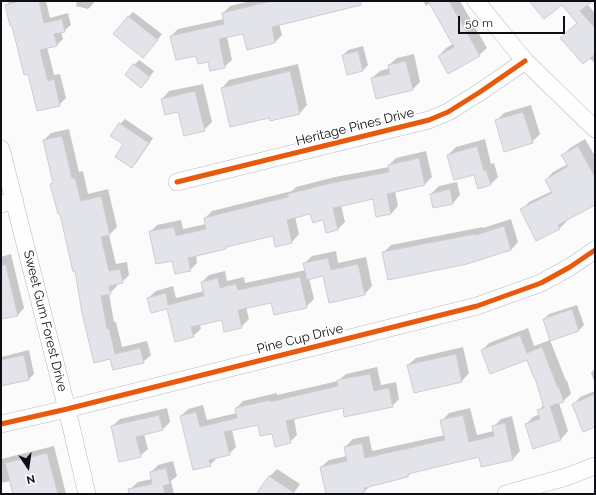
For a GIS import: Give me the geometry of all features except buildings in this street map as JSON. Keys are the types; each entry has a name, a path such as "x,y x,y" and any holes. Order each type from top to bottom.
{"street":[{"path":"476,1 525,61 595,129"},
{"name":"Heritage Pines Drive","path":"177,182 429,120 454,108 525,61"},
{"name":"Sweet Gum Forest Drive","path":"1,149 8,202 67,409 87,494"},
{"name":"Pine Cup Drive","path":"1,424 67,409 477,306 541,283 570,267 595,250"},
{"path":"506,494 566,477 595,466"}],"cycle path":[{"path":"177,182 429,120 448,112 525,61"},
{"path":"1,424 67,409 477,306 541,283 570,267 595,250"}]}
